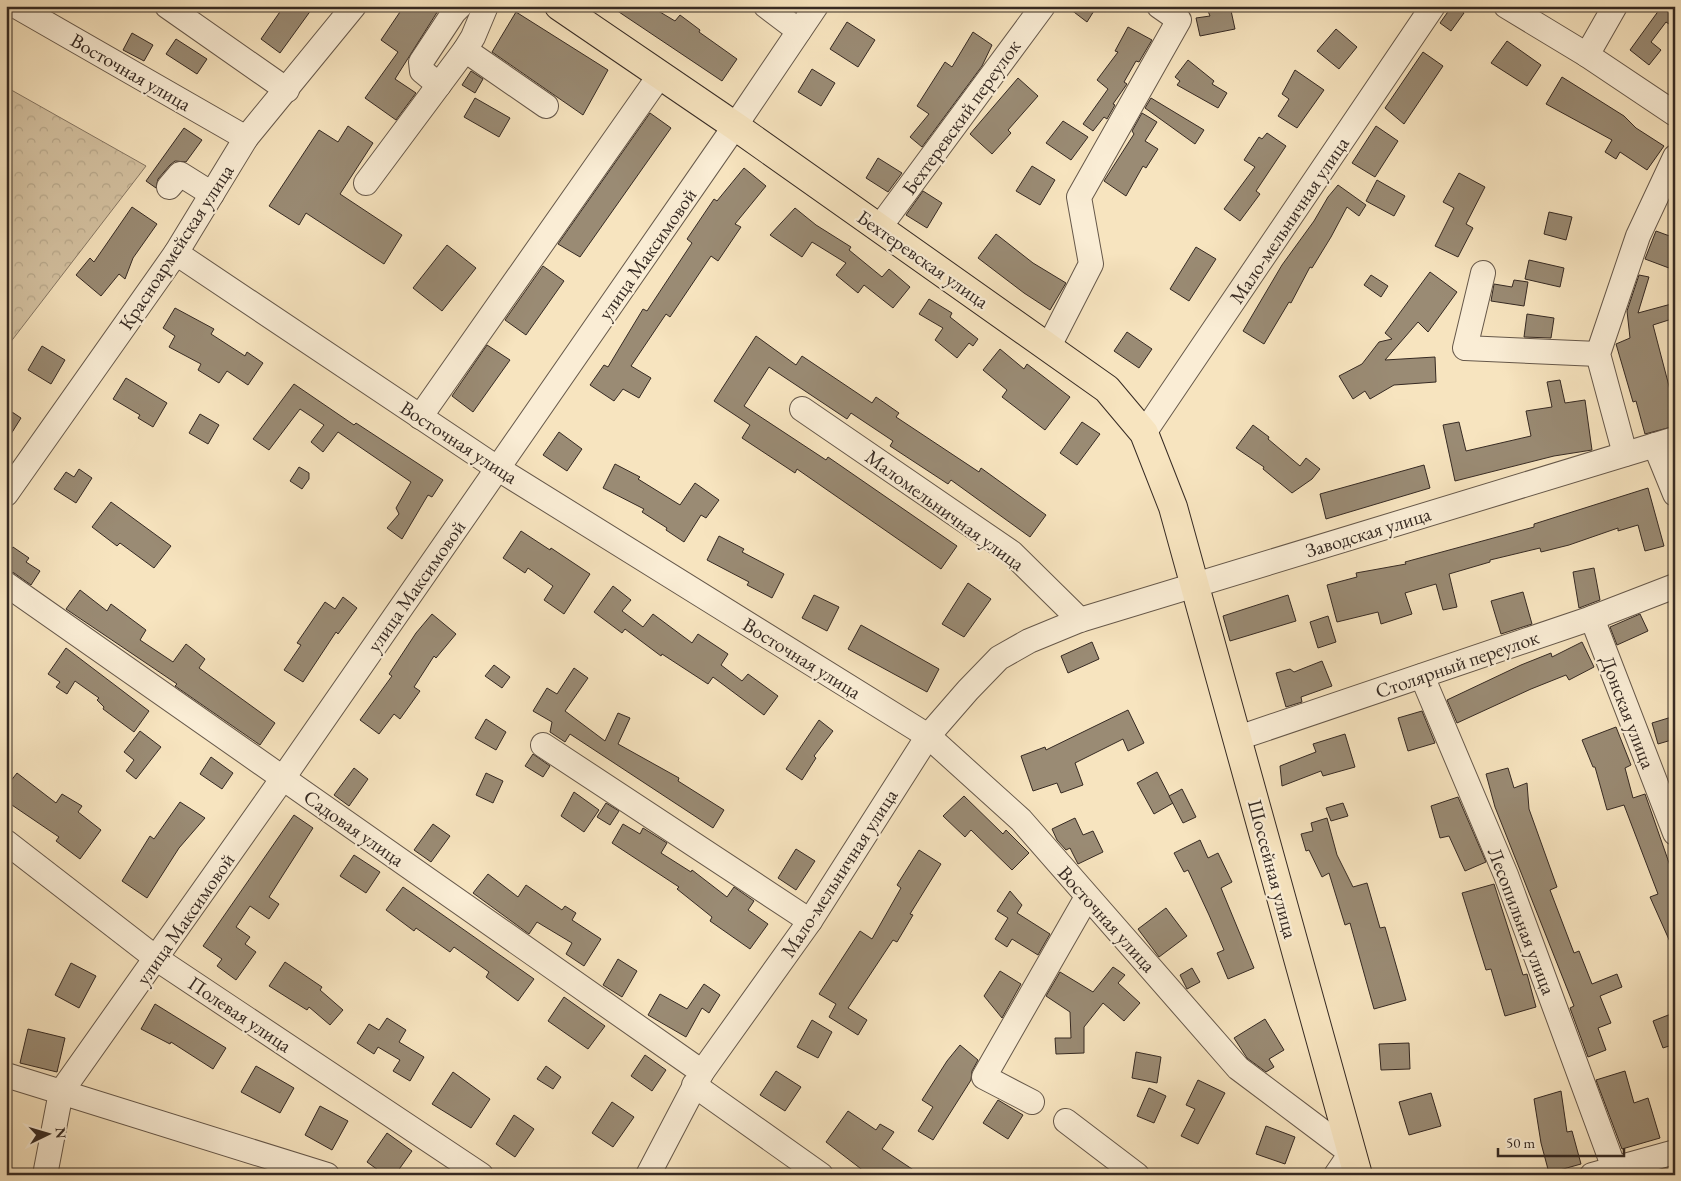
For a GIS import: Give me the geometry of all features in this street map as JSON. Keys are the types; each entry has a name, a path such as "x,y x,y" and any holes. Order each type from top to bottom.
{"main road":[{"name":"Бехтеревская улица","path":"559,6 735,126 1108,389 1144,433 1173,507 1195,585"},
{"name":"Шоссейная улица","path":"1195,585 1354,1164"}],"street":[{"name":"Восточная улица","path":"16,6 246,138"},
{"path":"167,6 287,90"},
{"name":"Красноармейская улица","path":"6,494 176,253 246,138 354,6"},
{"path":"439,85 422,71 421,62 460,6"},
{"path":"366,183 465,50 473,38 486,6"},
{"path":"766,6 799,31"},
{"name":"улица Максимовой","path":"61,1092 283,778 735,126 816,6"},
{"name":"Бехтеревский переулок","path":"879,228 1043,6"},
{"path":"1048,348 1092,264 1078,197 1179,20 1159,6"},
{"name":"Мало-мельничная улица","path":"1144,433 1433,6"},
{"path":"1506,6 1587,55 1675,114"},
{"path":"1587,55 1615,6"},
{"path":"465,50 546,106"},
{"path":"420,417 660,75"},
{"path":"1625,454 1598,354 1638,236 1675,157"},
{"path":"169,187 180,174 212,194"},
{"name":"Восточная улица","path":"176,253 497,468 928,736 1021,820 1238,1068 1354,1164"},
{"path":"1483,273 1465,348 1598,354"},
{"name":"Маломельничная улица","path":"802,409 1012,553 1080,620"},
{"name":"Заводская улица","path":"1080,620 1665,442 1675,494"},
{"name":"Садовая улица","path":"6,584 283,778 698,1078 821,1175"},
{"name":"Столярный переулок","path":"1238,738 1592,618 1675,586"},
{"name":"Донская улица","path":"1592,618 1675,833"},
{"name":"Мало-мельничная улица","path":"648,1175 698,1078 810,921 928,736 999,658 1029,641 1080,620"},
{"name":"Лесопильная улица","path":"1422,676 1506,875 1603,1171"},
{"path":"543,745 810,921"},
{"name":"Полевая улица","path":"6,842 157,958 481,1175"},
{"path":"1032,1102 984,1077 1087,897"},
{"path":"6,1075 327,1175"},
{"path":"46,1175 61,1092"},
{"path":"1066,1121 1138,1175"},
{"path":"1603,1171 1675,1152"},
{"path":"1336,1175 1354,1164"}],"green space":[{"path":"6,87 146,166 6,348"}],"building":[{"path":"284,6 314,6 280,53 261,39"},
{"path":"404,6 441,6 395,79 416,93 396,120 365,98 398,52 381,40"},
{"path":"610,6 650,6 675,21 680,15 700,30 699,32 737,59 722,81"},
{"path":"1066,6 1097,6 1087,22"},
{"path":"1206,6 1230,6 1235,29 1200,36 1196,18 1210,16"},
{"path":"1452,6 1456,6 1464,13 1451,31 1440,23"},
{"path":"1662,6 1675,6 1675,28 1666,22 1651,42 1661,50 1649,65 1630,50"},
{"path":"516,12 608,70 583,115 492,52"},
{"path":"847,22 875,40 858,67 830,49"},
{"path":"1128,27 1152,40 1139,62 1136,61 1124,82 1127,84 1113,104 1115,105 1107,119 1104,117 1093,131 1083,124 1108,89 1097,80 1118,52 1115,51"},
{"path":"1336,29 1357,47 1339,69 1317,51"},
{"path":"973,32 992,45 982,66 922,147 910,137 929,114 917,106 945,62 952,67"},
{"path":"132,33 153,45 144,61 123,50"},
{"path":"176,39 207,59 197,74 166,54"},
{"path":"1507,41 1541,65 1527,86 1491,63"},
{"path":"1423,52 1443,66 1404,124 1385,108"},
{"path":"1188,60 1214,81 1212,84 1227,93 1218,108 1177,85 1180,81 1175,77"},
{"path":"812,69 835,83 821,106 798,92"},
{"path":"1295,70 1324,90 1297,128 1278,116 1289,99 1282,94"},
{"path":"471,71 483,79 475,93 462,85"},
{"path":"1562,77 1624,116 1636,128 1664,146 1647,170 1620,152 1616,159 1605,152 1612,140 1546,104"},
{"path":"1018,78 1038,96 1008,130 1011,133 992,154 970,134"},
{"path":"475,98 510,118 499,137 464,117"},
{"path":"1151,98 1204,130 1195,144 1145,108"},
{"path":"650,113 671,128 580,257 558,244"},
{"path":"1142,113 1157,122 1145,141 1158,149 1146,168 1143,166 1126,196 1104,181 1134,134 1132,131"},
{"path":"1063,121 1088,137 1071,160 1046,143"},
{"path":"348,126 373,143 340,194 402,235 384,264 306,213 299,225 269,206 319,130 338,142"},
{"path":"1376,126 1398,141 1375,177 1352,163"},
{"path":"184,128 202,140 186,162 175,161 170,165 158,179 156,188 146,181"},
{"path":"1267,133 1286,146 1256,191 1260,194 1240,221 1224,209 1255,167 1244,160 1259,137 1262,139"},
{"path":"878,158 902,173 888,192 866,178"},
{"path":"1032,166 1055,180 1040,205 1016,191"},
{"path":"744,168 766,186 735,224 741,227 718,261 711,256 670,317 666,314 631,366 651,378 639,398 623,389 614,401 590,385 604,365 608,367 643,309 647,311 692,243 687,239 714,199 717,201"},
{"path":"1459,173 1485,187 1466,224 1473,228 1458,257 1435,246 1454,208 1443,202"},
{"path":"1377,180 1405,196 1394,216 1366,201"},
{"path":"1338,185 1366,205 1359,216 1347,207 1331,237 1312,268 1310,267 1291,303 1289,302 1264,344 1243,331 1282,265"},
{"path":"923,191 942,203 927,228 906,215"},
{"path":"132,207 157,224 133,258 125,279 119,274 101,296 76,275 90,258 94,262"},
{"path":"795,208 816,225 851,247 849,250 882,277 889,269 910,287 893,308 864,285 858,293 836,275 846,263 812,242 802,257 770,235"},
{"path":"1549,212 1572,217 1566,240 1544,234"},
{"path":"1656,231 1675,238 1675,253 1669,268 1645,259"},
{"path":"996,234 1033,263 1066,283 1050,310 978,258"},
{"path":"447,245 476,268 442,311 413,288"},
{"path":"1196,247 1216,259 1189,301 1170,289"},
{"path":"1529,260 1564,268 1560,287 1525,279"},
{"path":"543,266 564,281 526,335 505,320"},
{"path":"1430,272 1457,292 1428,332 1418,322 1385,360 1435,357 1436,382 1394,385 1370,399 1365,391 1353,399 1339,376 1362,364 1379,342 1392,339 1385,333"},
{"path":"1371,275 1388,286 1381,297 1364,285"},
{"path":"1639,275 1649,277 1638,313 1675,303 1675,318 1653,325 1675,409 1675,426 1645,434 1636,401 1633,402 1616,344 1630,338 1627,311"},
{"path":"1514,280 1528,282 1524,306 1491,301 1494,284 1512,287"},
{"path":"929,299 952,313 950,317 978,339 973,346 969,343 957,358 935,340 943,328 919,314"},
{"path":"175,308 214,329 211,334 245,356 247,352 263,363 248,385 227,371 219,383 198,370 201,364 169,347 175,336 163,328"},
{"path":"1527,314 1554,318 1551,338 1524,337"},
{"path":"1127,332 1152,349 1139,368 1114,351"},
{"path":"756,336 796,365 802,356 872,403 876,397 899,413 896,417 979,472 981,468 1046,515 1030,537 951,480 948,484 890,446 893,441 851,413 847,419 769,367 744,406 826,460 828,457 957,546 941,569 797,469 795,473 742,438 750,425 714,401"},
{"path":"487,345 510,360 473,412 452,396"},
{"path":"42,346 65,360 51,384 28,370"},
{"path":"1000,349 1024,369 1027,364 1070,397 1045,430 1002,397 1007,390 983,370"},
{"path":"126,378 167,403 153,427 138,418 140,415 113,399"},
{"path":"1560,380 1565,403 1585,400 1592,450 1554,456 1455,481 1443,425 1459,422 1466,451 1531,436 1526,411 1552,407 1547,382"},
{"path":"294,384 354,425 356,423 443,480 432,497 428,495 402,539 387,528 399,514 396,508 411,482 338,432 323,452 311,442 324,425 300,409 269,450 253,439"},
{"path":"6,408 21,418 6,442"},
{"path":"200,414 219,425 208,444 189,433"},
{"path":"1082,422 1100,434 1077,465 1060,453"},
{"path":"1253,425 1300,466 1306,458 1320,469 1312,479 1292,493 1263,469 1264,467 1236,448"},
{"path":"559,432 582,449 567,471 543,455"},
{"path":"615,464 640,477 638,479 680,505 695,483 719,500 706,518 701,515 684,542 666,530 667,528 642,512 644,509 603,488"},
{"path":"1424,465 1430,488 1326,519 1320,494"},
{"path":"299,467 309,473 309,479 302,489 290,481"},
{"path":"79,469 92,478 76,503 54,489 66,472 74,477"},
{"path":"1648,488 1664,546 1645,551 1638,525 1618,531 1618,528 1569,545 1541,552 1540,548 1490,560 1490,562 1449,574 1457,607 1443,610 1436,584 1405,593 1412,614 1381,624 1378,612 1337,622 1327,585 1357,577 1356,573 1406,564 1405,562 1534,527 1534,524"},
{"path":"111,502 171,546 154,568 120,543 117,546 92,527"},
{"path":"521,531 590,574 564,614 544,600 553,586 528,568 525,573 503,558"},
{"path":"719,536 744,549 742,552 784,574 772,598 747,585 749,582 707,560"},
{"path":"13,547 29,558 26,562 40,571 31,585 14,573 6,570 6,557"},
{"path":"1594,568 1600,600 1579,608 1573,572"},
{"path":"968,583 991,599 964,637 942,624"},
{"path":"613,586 631,600 622,611 643,627 653,614 692,643 698,634 728,654 721,665 742,681 748,674 778,696 764,715 713,677 708,684 662,654 661,656 625,629 622,633 594,612"},
{"path":"80,590 107,611 111,604 146,630 140,640 173,662 186,644 205,659 199,668 275,723 260,745 175,686 177,684 66,609"},
{"path":"1523,592 1532,624 1501,634 1491,601"},
{"path":"814,595 839,607 827,631 802,618"},
{"path":"1288,595 1296,621 1230,641 1223,616"},
{"path":"343,597 357,608 338,634 336,632 303,682 284,670 301,645 297,643 325,602 335,609"},
{"path":"432,614 456,634 436,658 434,656 414,687 420,691 400,719 394,714 379,734 360,720 392,676 389,674 416,633"},
{"path":"1640,614 1648,631 1617,645 1610,627"},
{"path":"1328,616 1336,642 1318,648 1310,622"},
{"path":"861,625 939,669 927,692 848,649"},
{"path":"1092,642 1099,659 1068,673 1061,656"},
{"path":"1582,642 1594,667 1569,680 1566,675 1531,689 1457,723 1447,700 1521,665 1551,653 1552,657"},
{"path":"66,648 149,711 134,732 103,709 104,707 97,700 99,698 75,681 67,694 56,687 60,682 48,674"},
{"path":"1322,661 1332,686 1301,697 1302,702 1286,707 1276,673 1290,669 1294,672"},
{"path":"494,665 510,677 502,688 485,676"},
{"path":"574,668 588,678 565,711 605,741 618,713 630,718 618,744 679,778 678,781 724,810 713,828 570,734 565,742 550,732 552,722 533,711 547,688 557,694"},
{"path":"1128,710 1144,743 1128,751 1123,739 1075,763 1083,785 1061,793 1057,783 1033,791 1021,756 1045,747 1046,750"},
{"path":"1422,711 1435,743 1408,751 1398,718"},
{"path":"1675,716 1675,739 1658,744 1652,723"},
{"path":"486,719 506,732 496,750 475,738"},
{"path":"819,720 833,731 814,756 816,758 802,780 786,769"},
{"path":"1616,727 1631,765 1625,768 1633,798 1645,794 1675,880 1675,953 1650,897 1658,894 1624,805 1607,810 1595,767 1593,767 1582,740"},
{"path":"140,731 161,747 136,779 126,771 134,760 124,752"},
{"path":"1345,734 1355,767 1323,776 1321,771 1282,786 1280,766 1316,752 1313,744"},
{"path":"533,754 550,766 543,777 525,766"},
{"path":"211,757 233,773 222,789 200,774"},
{"path":"354,768 368,779 349,806 334,795"},
{"path":"1508,768 1514,788 1527,783 1529,809 1557,887 1550,890 1574,953 1579,951 1592,984 1617,974 1622,987 1600,996 1611,1023 1598,1028 1606,1050 1588,1057 1570,1008 1574,1006 1495,807 1486,774"},
{"path":"1157,772 1173,803 1154,814 1137,783"},
{"path":"17,773 56,803 62,794 82,806 78,812 101,830 80,859 56,841 59,837 6,801 6,787"},
{"path":"486,773 503,781 493,803 476,795"},
{"path":"1182,789 1196,817 1183,823 1169,796"},
{"path":"574,792 599,810 584,832 561,816"},
{"path":"964,796 1003,834 1006,830 1029,853 1012,870 971,830 965,837 943,816"},
{"path":"1458,797 1486,862 1465,871 1449,836 1440,838 1431,806"},
{"path":"180,802 205,818 179,848 147,898 122,881 150,836 154,839"},
{"path":"606,803 619,811 610,825 597,817"},
{"path":"1343,803 1348,816 1331,821 1326,808"},
{"path":"294,815 313,828 269,897 279,904 269,919 250,906 236,927 250,937 245,944 256,952 236,980 217,966 222,959 203,946"},
{"path":"1075,818 1083,835 1093,831 1103,852 1078,864 1070,848 1066,850 1057,840 1052,829"},
{"path":"1327,818 1337,855 1353,887 1367,883 1380,928 1385,927 1406,1000 1374,1009 1350,923 1345,925 1329,873 1322,877 1309,850 1306,851 1301,834 1313,831 1311,823"},
{"path":"433,824 450,836 431,862 414,850"},
{"path":"623,824 640,834 643,828 667,843 661,853 691,872 692,870 727,897 734,887 754,901 748,910 768,924 750,949 710,921 712,917 677,889 679,887 612,843"},
{"path":"1200,840 1208,858 1218,853 1232,882 1221,888 1254,968 1228,979 1217,953 1224,950 1209,915 1188,870 1184,872 1174,853"},
{"path":"796,849 815,861 796,890 778,878"},
{"path":"919,850 941,864 910,914 913,915 897,942 893,940 848,1008 867,1020 858,1035 829,1017 836,1004 819,994 860,931 872,939 901,888 897,885"},
{"path":"354,855 380,872 366,893 340,876"},
{"path":"488,874 518,897 526,885 562,910 565,906 576,913 572,920 601,939 584,966 566,954 572,943 537,922 529,934 473,893"},
{"path":"1494,884 1523,975 1527,974 1536,1007 1505,1016 1491,969 1486,970 1462,893"},
{"path":"403,887 534,979 518,1001 486,977 489,972 454,947 450,952 416,928 414,931 386,910"},
{"path":"1010,891 1022,905 1017,913 1050,934 1038,955 1012,939 1007,947 995,939 1008,918 997,911"},
{"path":"1166,908 1187,936 1159,957 1138,929"},
{"path":"618,959 637,971 622,997 603,985"},
{"path":"285,962 322,987 320,990 343,1010 330,1025 309,1007 307,1010 269,986"},
{"path":"71,963 96,976 79,1008 55,995"},
{"path":"1113,967 1125,975 1118,983 1140,1003 1124,1021 1103,1003 1084,1027 1084,1053 1056,1054 1055,1038 1071,1038 1070,1012 1046,996 1060,972 1093,992"},
{"path":"1192,968 1200,982 1187,989 1180,975"},
{"path":"1000,971 1021,984 1002,1018 984,996"},
{"path":"704,984 720,995 709,1013 702,1008 686,1037 648,1015 660,994 687,1009"},
{"path":"564,997 605,1026 588,1049 548,1021"},
{"path":"155,1004 226,1048 213,1069 171,1042 170,1044 141,1029"},
{"path":"1671,1014 1675,1025 1675,1044 1663,1048 1653,1021"},
{"path":"387,1018 406,1030 399,1042 424,1057 410,1081 393,1071 400,1060 378,1047 374,1054 357,1043 369,1024 379,1030"},
{"path":"1265,1019 1284,1050 1269,1059 1274,1067 1266,1072 1247,1058 1234,1038"},
{"path":"812,1020 832,1032 818,1058 797,1047"},
{"path":"28,1029 65,1038 57,1072 20,1063"},
{"path":"1409,1043 1410,1069 1381,1070 1379,1044"},
{"path":"960,1045 978,1060 972,1071 971,1080 933,1140 918,1131 933,1107 922,1100 947,1061"},
{"path":"1136,1052 1161,1057 1157,1083 1132,1078"},
{"path":"645,1055 666,1070 652,1091 631,1076"},
{"path":"256,1066 294,1088 280,1113 241,1092"},
{"path":"546,1066 561,1077 553,1089 537,1079"},
{"path":"776,1071 801,1087 785,1111 760,1095"},
{"path":"1625,1071 1634,1103 1648,1098 1660,1138 1622,1149 1596,1080"},
{"path":"453,1072 490,1099 471,1128 432,1104"},
{"path":"1198,1080 1225,1093 1198,1144 1181,1136 1195,1109 1186,1105"},
{"path":"1149,1088 1166,1096 1154,1123 1137,1116"},
{"path":"1561,1091 1567,1132 1572,1131 1581,1164 1549,1173 1541,1143 1534,1099"},
{"path":"1431,1093 1441,1126 1409,1135 1399,1102"},
{"path":"998,1100 1023,1115 1008,1139 983,1123"},
{"path":"612,1102 634,1117 613,1147 592,1133"},
{"path":"320,1106 348,1121 332,1150 305,1135"},
{"path":"848,1111 876,1130 880,1124 894,1132 882,1149 921,1175 869,1175 826,1142"},
{"path":"514,1115 534,1129 515,1157 496,1144"},
{"path":"1266,1126 1295,1137 1285,1164 1256,1154"},
{"path":"387,1133 412,1151 395,1175 385,1175 367,1162"}]}
